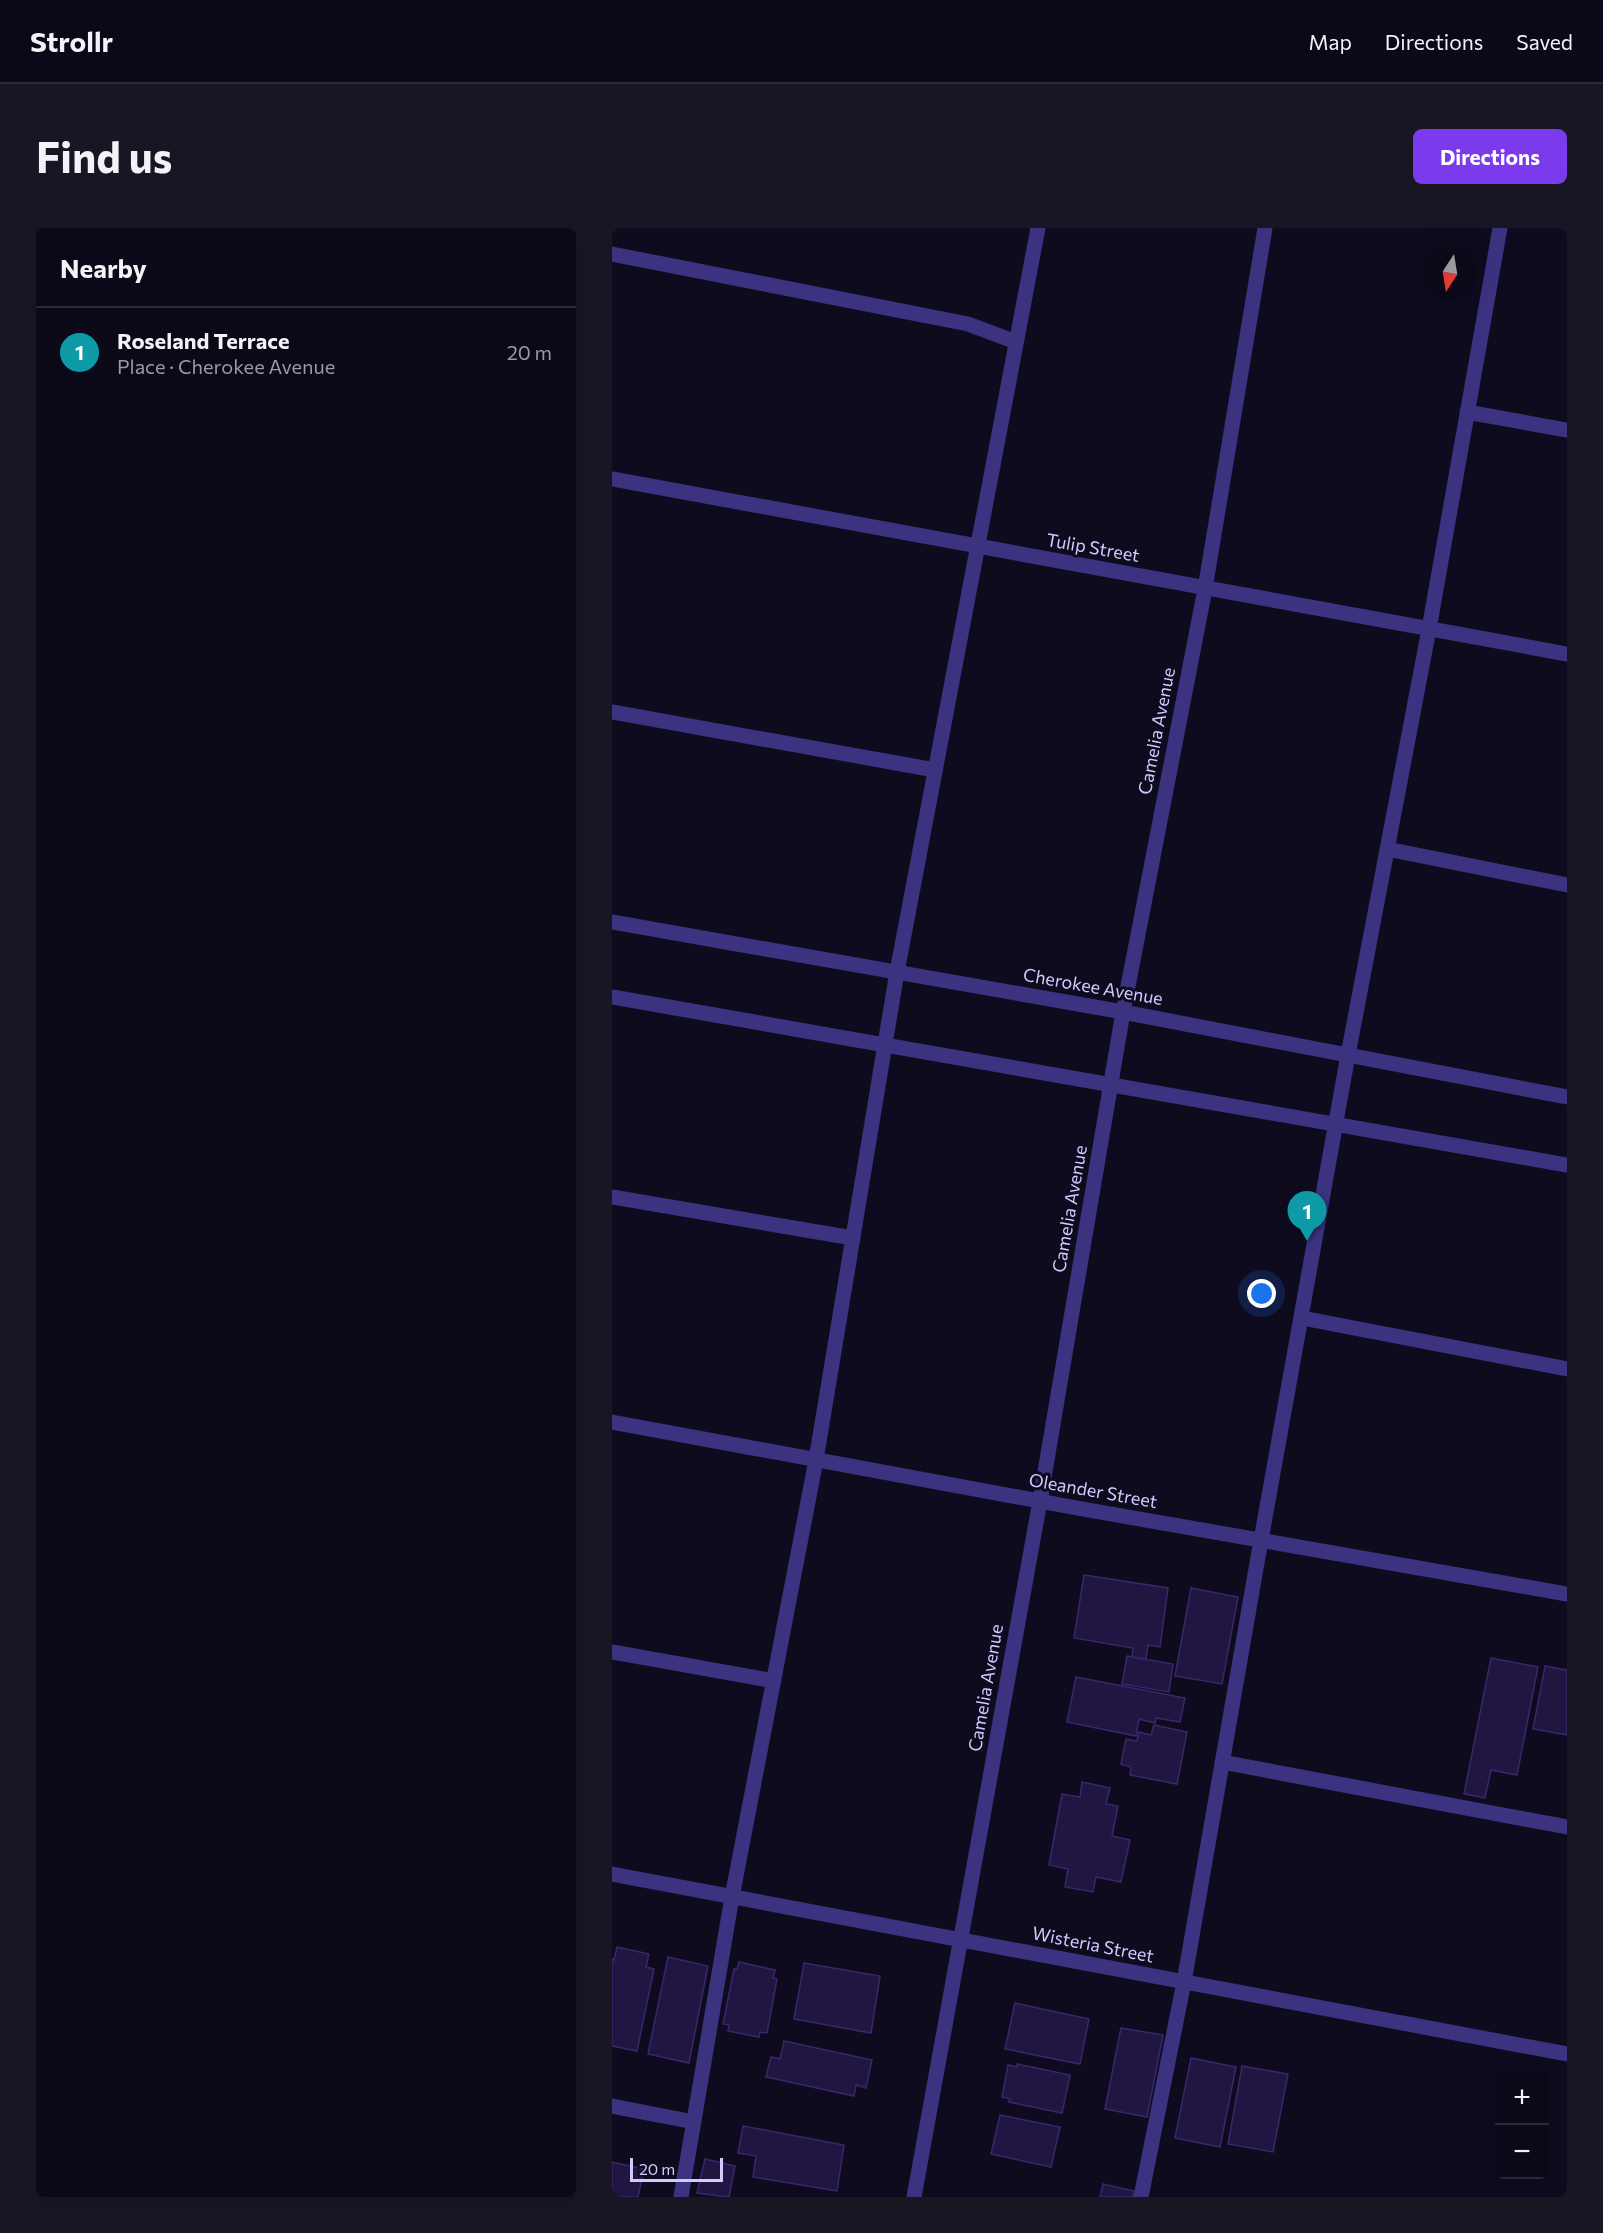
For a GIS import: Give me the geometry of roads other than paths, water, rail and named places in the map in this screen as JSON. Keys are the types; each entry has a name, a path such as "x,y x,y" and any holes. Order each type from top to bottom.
{"street":[{"path":"681,2197 732,1897 816,1460 897,972 1038,228"},
{"name":"Camelia Avenue","path":"914,2197 1040,1501 1123,1012 1204,589 1265,228"},
{"path":"1142,2197 1184,1982 1348,1055 1429,629 1500,228"},
{"path":"612,254 968,324 1016,342"},
{"path":"1467,412 1567,430"},
{"name":"Tulip Street","path":"612,479 1567,654"},
{"path":"612,712 935,770"},
{"path":"1387,849 1567,885"},
{"name":"Cherokee Avenue","path":"612,922 1123,1012 1567,1097"},
{"path":"612,997 1567,1165"},
{"path":"612,1197 853,1238"},
{"path":"1302,1318 1567,1369"},
{"name":"Oleander Street","path":"612,1422 1040,1501 1567,1594"},
{"path":"612,1652 774,1681"},
{"path":"1222,1762 1567,1827"},
{"name":"Wisteria Street","path":"612,1874 1567,2054"},
{"path":"612,2106 694,2122"}],"place":[{"name":"Roseland Terrace","path":"1307,1241"}]}
